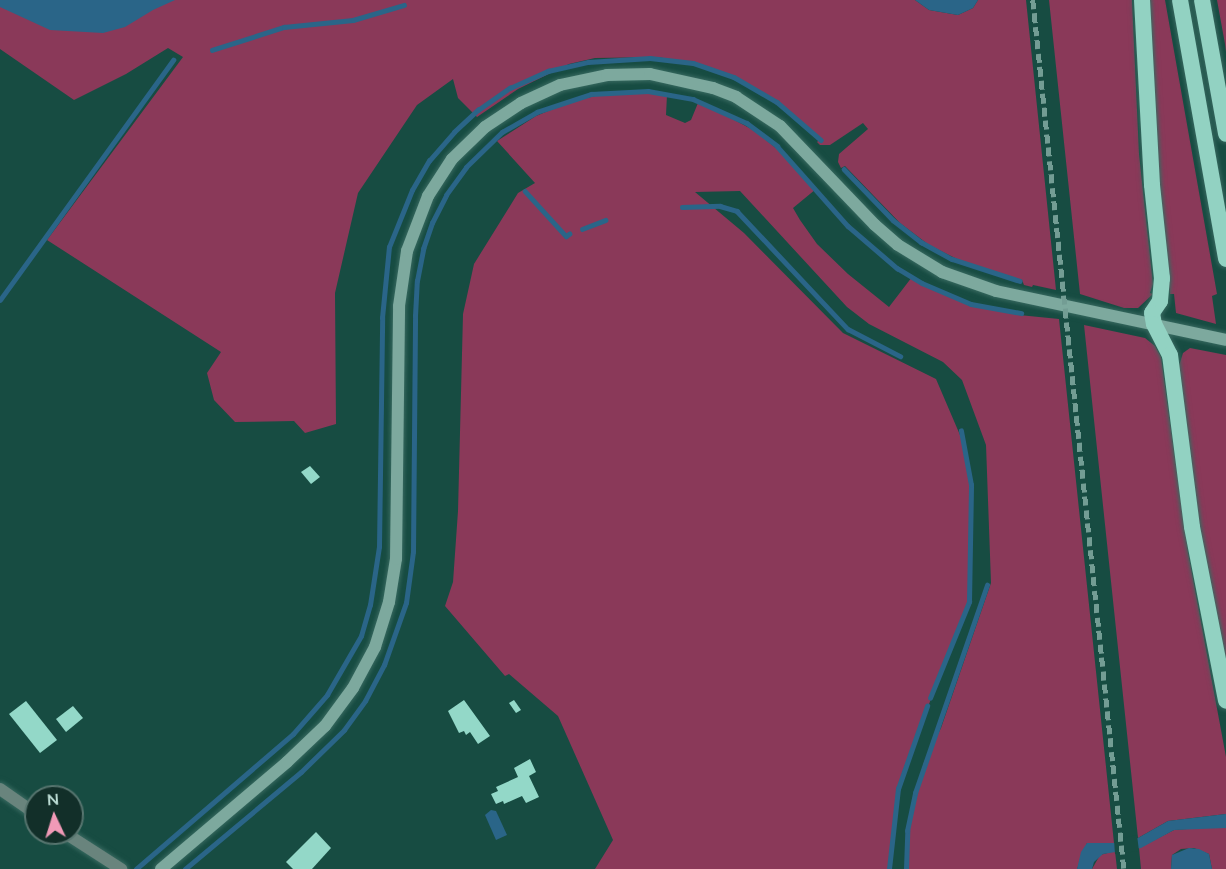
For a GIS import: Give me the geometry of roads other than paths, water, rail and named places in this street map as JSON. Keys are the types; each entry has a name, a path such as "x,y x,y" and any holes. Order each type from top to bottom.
{"highway":[{"path":"1142,0 1152,185 1162,278 1160,301 1152,313 1154,324 1170,355 1192,527 1226,700"},
{"path":"1180,0 1226,259"},
{"path":"1202,0 1226,134"}],"main road":[{"path":"161,869 287,762 325,726 353,688 375,647 389,602 396,559 399,306 407,251 428,196 452,159 485,127 521,102 560,86 607,75 660,75 712,88 736,97 780,126 875,225 898,245 927,264 967,282 996,291 1226,340"}],"street":[{"path":"0,789 24,806"},
{"path":"82,845 122,869"}],"water":[{"path":"0,0 175,0 125,27 103,33 50,30 0,7"},
{"path":"915,0 978,0 973,8 958,15 929,10"},
{"path":"491,810 496,811 507,835 496,840 485,815"},
{"path":"1226,814 1226,828 1174,830 1141,848 1103,854 1094,862 1092,869 1077,869 1081,852 1087,843 1114,843 1138,838 1168,821"},
{"path":"1189,848 1199,849 1209,854 1212,869 1171,869 1172,855"}],"waterway":[{"path":"212,50 284,27 353,20 404,5"},
{"path":"136,869 293,734 327,695 361,636 370,605 379,547 382,318 389,247 412,190 429,161 454,132 478,110 510,88 548,71 588,62 650,58 693,63 734,77 777,102 821,140"},
{"path":"0,300 173,60"},
{"path":"185,869 301,772 344,730 365,701 384,665 406,603 413,552 415,316 417,281 423,249 432,223 446,195 466,167 502,132 537,112 591,94 648,91 693,99 747,123 777,146 848,226 897,268 922,283 971,304 1021,313"},
{"path":"844,169 893,220 921,242 952,259 1020,281"},
{"path":"525,191 566,236 569,234"},
{"path":"682,207 720,206 737,211 848,329 900,356"},
{"path":"582,229 605,220"},
{"path":"930,698 969,602 971,485 961,431"},
{"path":"906,869 907,831 915,793 987,585"},
{"path":"889,869 898,789 927,706"}],"railway":[{"path":"1033,0 1124,869"}]}
